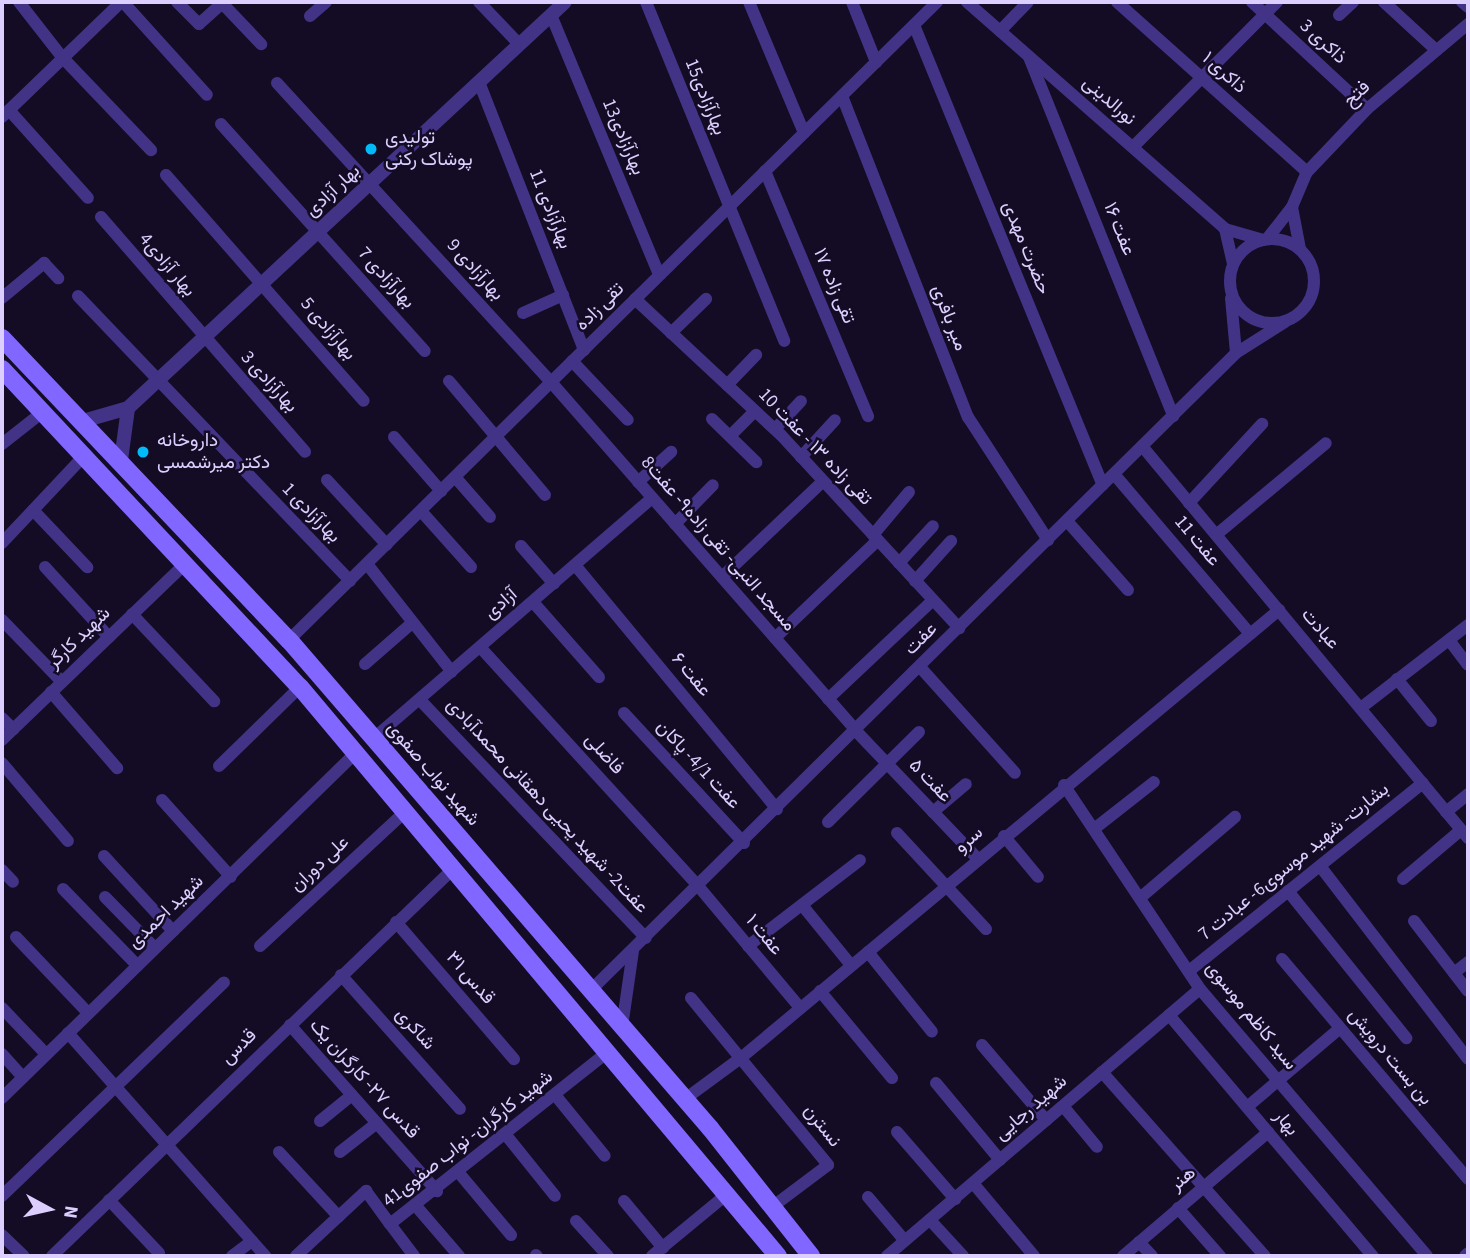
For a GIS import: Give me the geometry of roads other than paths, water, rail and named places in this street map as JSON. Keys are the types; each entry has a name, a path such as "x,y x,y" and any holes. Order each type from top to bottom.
{"main road":[{"name":"شهید نواب صفوی","path":"2,338 121,460 289,640 710,1128 811,1256"},
{"path":"2,369 86,454 300,687 455,867 778,1256"},
{"path":"689,1148 700,1148 708,1140 710,1128"},
{"path":"709,1172 711,1160 719,1154 734,1157"}],"street":[{"path":"19,2 62,57 150,150"},
{"path":"88,198 5,114 122,2 207,95"},
{"path":"177,2 199,24 222,3 261,44"},
{"path":"310,16 326,2"},
{"path":"479,2 520,44"},
{"name":"بهار آزادی","path":"83,421 128,408 565,2"},
{"name":"بهارآزادی15","path":"646,2 784,341"},
{"path":"749,2 804,133"},
{"path":"852,2 876,62"},
{"name":"تقی زاده","path":"289,640 937,2"},
{"name":"نورالدینی","path":"967,2 1225,229 1265,240"},
{"path":"1000,31 1028,2"},
{"name":"ذاکری ۱","path":"1117,2 1307,172"},
{"name":"ذاکری 3","path":"1252,2 1367,109"},
{"path":"1133,147 1277,2"},
{"path":"1339,15 1353,2"},
{"path":"1384,2 1436,50"},
{"path":"1462,2 1468,7"},
{"name":"بهارآزادی13","path":"551,15 660,274"},
{"name":"فتح","path":"1265,240 1292,207 1307,172 1367,109 1468,24"},
{"name":"حضرت مهدی","path":"914,25 1103,485"},
{"name":"عفت ۱۶","path":"1029,57 1173,416"},
{"name":"بهارآزادی 11","path":"479,82 584,349"},
{"name":"بهارآزادی 9","path":"277,83 551,382"},
{"name":"میر بافری","path":"842,96 968,417 1048,540"},
{"name":"بهارآزادی 7","path":"221,124 425,351"},
{"name":"تقی زاده ۱۷","path":"765,171 868,416"},
{"name":"بهارآزادی 5","path":"166,175 364,401"},
{"path":"1230,290 1236,305 1250,318 1285,322 1300,313 1313,290 1313,272 1300,250 1292,207"},
{"name":"بهار آزادی4","path":"101,217 204,338"},
{"path":"1225,229 1233,264 1230,290 1236,353"},
{"path":"1233,264 1245,247 1265,240 1285,241 1300,250"},
{"path":"2,298 44,263 58,278"},
{"path":"523,313 563,295"},
{"name":"بهارآزادی 1","path":"78,296 156,382 349,581"},
{"name":"تقی زاده ۱۳ - عفت 10","path":"635,299 775,429 959,628"},
{"path":"671,333 706,299"},
{"name":"عفت","path":"592,990 744,843 1236,353 1285,322"},
{"name":"بهارآزادی 3","path":"204,338 305,452"},
{"path":"727,385 755,355"},
{"path":"572,361 628,419"},
{"path":"449,381 498,435 545,495"},
{"name":"مسجد النبی- تقی زاده۹- عفت8","path":"551,382 856,731"},
{"path":"775,429 802,401"},
{"path":"121,460 128,408"},
{"path":"2,444 44,411"},
{"path":"730,436 755,411"},
{"path":"712,419 756,462"},
{"path":"801,457 835,420"},
{"path":"1189,503 1262,425"},
{"path":"394,437 441,491"},
{"path":"1216,535 1326,443"},
{"name":"عبادت","path":"1142,446 1465,834"},
{"path":"638,482 671,452"},
{"path":"2,543 86,454"},
{"name":"عفت 11","path":"1114,474 1250,634"},
{"path":"455,478 490,517"},
{"path":"327,480 387,545"},
{"path":"722,577 823,481"},
{"path":"675,524 713,485"},
{"path":"775,638 875,537 909,492"},
{"name":"آزادی","path":"374,738 652,498"},
{"path":"33,510 87,567"},
{"path":"421,511 471,567"},
{"path":"1067,521 1128,590"},
{"path":"899,563 933,526"},
{"path":"915,581 951,541"},
{"path":"521,546 554,584"},
{"name":"شهید کارگر","path":"2,740 185,564"},
{"path":"367,564 452,672"},
{"name":"عفت ۶","path":"575,565 777,810"},
{"path":"45,567 108,637"},
{"path":"828,699 933,600"},
{"path":"533,602 599,677"},
{"name":"سرو","path":"685,1099 742,1057 1064,785 1279,610"},
{"path":"132,614 214,701"},
{"path":"2,620 62,682"},
{"path":"365,664 412,623"},
{"path":"1362,707 1468,625"},
{"path":"1449,640 1468,665"},
{"name":"فاضلی","path":"480,648 699,887"},
{"path":"920,667 1015,773"},
{"path":"1397,679 1431,721"},
{"path":"219,766 300,687"},
{"path":"51,692 117,768"},
{"name":"عفت2- شهید یحیی دهقانی محمدآبادی","path":"420,700 646,938"},
{"name":"عفت 4/1- پاکان","path":"624,713 744,843"},
{"path":"2,718 13,729"},
{"name":"عفت ۵","path":"856,731 977,858"},
{"path":"828,822 919,732"},
{"name":"شهید احمدی","path":"2,1098 356,752"},
{"path":"2,763 68,841"},
{"path":"1094,829 1154,782"},
{"name":"بشارت- شهید موسوی6- عبادت 7","path":"1189,971 1423,783"},
{"path":"933,812 966,784"},
{"name":"سید کاظم موسوی","path":"1064,785 1200,989 1427,1256"},
{"path":"1446,811 1468,794"},
{"path":"162,800 231,877"},
{"name":"علی دوران","path":"260,946 406,811"},
{"path":"1140,898 1236,817"},
{"path":"897,833 986,929"},
{"path":"1403,879 1465,834"},
{"path":"1004,836 1038,877"},
{"path":"104,856 173,931"},
{"path":"748,946 860,860"},
{"path":"1320,866 1468,1059"},
{"name":"قدس","path":"51,1256 455,867"},
{"path":"2,870 13,882"},
{"name":"عفت ۱","path":"699,887 800,1008"},
{"path":"63,889 138,966"},
{"path":"1288,891 1406,1038"},
{"path":"106,897 155,948"},
{"path":"802,905 851,965"},
{"path":"1414,921 1468,991"},
{"name":"قدس ۳۱","path":"396,922 514,1059"},
{"path":"16,937 88,1013"},
{"path":"622,1027 633,951"},
{"path":"868,952 932,1032"},
{"name":"بن بست درویش","path":"1282,959 1468,1180"},
{"path":"1454,973 1468,962"},
{"name":"شاکری","path":"341,975 460,1109"},
{"path":"2,1196 224,982"},
{"name":"شهید رجایی","path":"891,1255 1200,989"},
{"path":"820,991 892,1078"},
{"path":"691,998 742,1057"},
{"path":"2,1008 46,1054"},
{"name":"بهار","path":"1169,1015 1373,1256"},
{"name":"قدس ۲۷- کارگران یک","path":"290,1025 437,1191"},
{"path":"1247,1107 1340,1028"},
{"path":"68,1033 265,1256"},
{"path":"982,1045 1046,1120"},
{"name":"شهید کارگران- نواب صفوی41","path":"296,1256 366,1191 390,1224 437,1191 609,1051"},
{"path":"2,1054 23,1077"},
{"name":"نسترن","path":"742,1057 828,1165 772,1207"},
{"path":"1102,1072 1265,1256"},
{"path":"936,1083 1000,1160"},
{"path":"320,1121 352,1095"},
{"path":"556,1096 605,1156"},
{"path":"1063,1106 1097,1147"},
{"path":"340,1152 376,1123"},
{"path":"897,1132 955,1199"},
{"name":"هنر","path":"1123,1256 1268,1132"},
{"path":"506,1135 555,1196"},
{"path":"279,1152 339,1217"},
{"path":"459,1173 511,1235"},
{"path":"973,1183 1034,1256"},
{"path":"652,1256 726,1195"},
{"path":"868,1198 905,1241"},
{"path":"109,1200 159,1252"},
{"path":"624,1201 663,1248"},
{"path":"416,1206 459,1256"},
{"path":"1178,1208 1220,1256"},
{"path":"930,1220 963,1256"},
{"path":"576,1221 608,1256"},
{"path":"390,1224 414,1256"},
{"path":"2,1235 24,1256"},
{"path":"232,1256 252,1241"},
{"path":"1139,1242 1152,1256"}],"place":[{"name":"تولیدی پوشاک رکنی","path":"371,149"},
{"name":"داروخانه دکتر میرشمسی","path":"143,452"}]}
